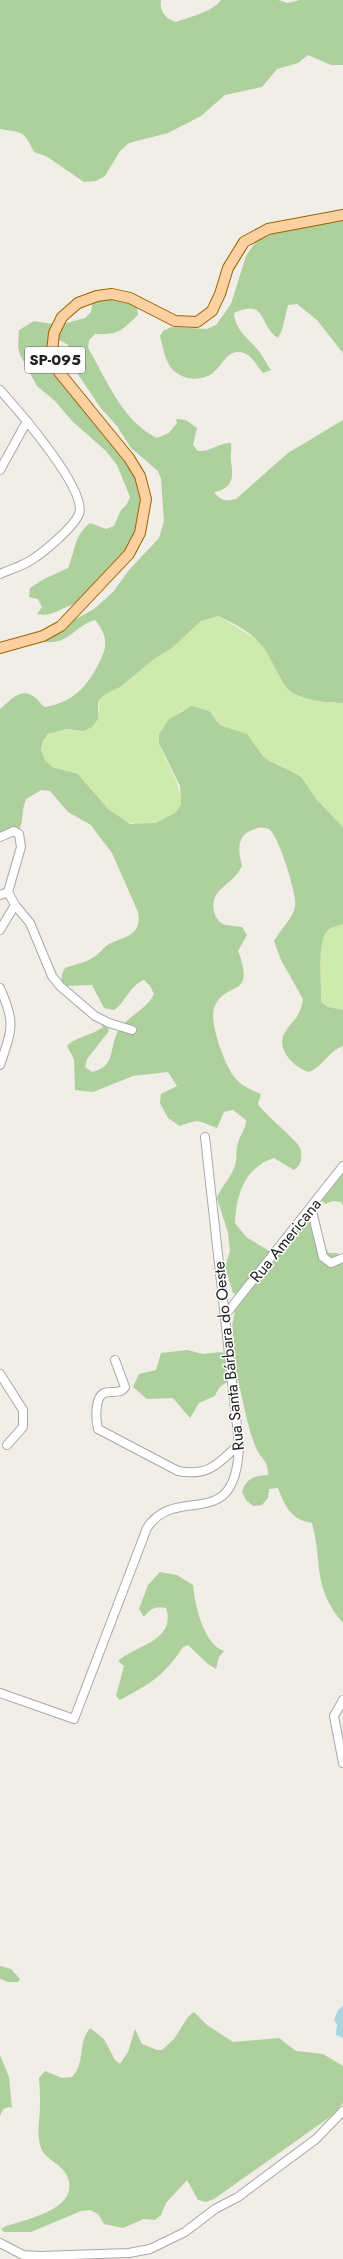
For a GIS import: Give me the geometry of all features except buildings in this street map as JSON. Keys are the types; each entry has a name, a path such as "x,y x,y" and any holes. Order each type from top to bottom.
{"main road":[{"name":"SP-095","path":"0,648 43,636 62,626 129,554 140,532 146,499 140,476 129,458 60,372 52,352 54,333 62,317 78,303 97,296 112,294 130,298 175,321 197,322 212,311 220,294 228,268 244,242 268,229 343,214"}],"street":[{"path":"0,390 27,421 69,478 80,502 79,514 49,546 29,562 0,574"},
{"path":"0,470 27,421"},
{"path":"0,836 14,831 19,834 21,839 21,847 8,892 15,905 30,923 52,976 60,986 95,1016 109,1023 132,1030"},
{"path":"0,895 8,892"},
{"path":"0,930 15,905"},
{"path":"0,988 8,1006 12,1030 0,1065"},
{"name":"Rua Santa Bárbara do Oeste","path":"0,1693 74,1719 147,1528 154,1517 164,1511 199,1506 225,1495 232,1486 239,1460 239,1444 226,1314 205,1137"},
{"name":"Rua Americana","path":"226,1314 343,1166"},
{"path":"311,1207 323,1256 331,1263 343,1258"},
{"path":"115,1360 125,1387 119,1392 105,1393 101,1396 95,1418 98,1429 178,1471 191,1473 215,1468 239,1444"},
{"path":"0,1374 23,1410 23,1427 7,1445"},
{"path":"343,1700 334,1716 343,1763"},
{"path":"0,2243 23,2255 40,2258 129,2253 150,2249 185,2232 215,2209 238,2197 316,2139 343,2111"}],"green space":[{"path":"0,0 161,0 161,8 166,17 176,22 206,11 221,0 278,0 288,3 300,0 343,0 343,65 331,65 308,55 298,63 277,69 262,87 225,95 201,116 168,133 129,143 120,151 105,176 96,181 84,182 46,156 34,152 25,136 22,134 0,129"},
{"path":"343,219 343,353 317,320 297,304 288,305 282,330 278,338 272,333 257,311 245,309 234,313 239,329 259,351 271,370 263,373 250,357 246,354 238,352 230,354 209,376 193,379 188,378 177,374 170,367 166,359 160,336 163,331 171,327 207,329 216,325 231,304 246,256 254,244 267,234"},
{"path":"110,296 128,299 137,307 138,315 115,333 95,334 89,340 88,348 116,399 134,421 145,431 157,438 169,433 177,423 176,419 186,420 197,428 193,445 198,451 231,443 232,478 225,488 214,492 221,499 236,499 288,453 343,420 343,703 314,700 293,693 288,689 266,651 257,640 233,623 218,616 201,621 172,648 154,659 120,687 104,695 98,701 98,719 92,727 84,731 66,729 48,734 43,741 41,750 45,760 52,767 78,774 108,809 130,824 156,823 175,813 181,805 180,786 159,743 159,734 169,719 192,706 209,711 220,725 247,734 262,755 269,761 295,773 302,778 317,800 343,827 343,924 328,930 324,936 320,964 321,1002 328,1007 343,1010 343,1046 334,1051 318,1067 309,1072 298,1067 288,1058 285,1052 282,1040 284,1034 298,1016 303,999 281,960 274,941 292,915 295,907 295,901 291,879 278,843 273,834 267,828 257,828 249,831 241,839 239,849 242,866 234,877 219,891 214,899 213,904 216,918 225,925 242,927 247,935 238,951 243,966 244,977 237,987 225,994 219,1000 214,1008 213,1015 219,1044 231,1072 241,1083 261,1094 258,1104 298,1144 301,1154 300,1163 294,1170 274,1158 264,1162 249,1175 244,1183 237,1202 235,1223 246,1237 276,1255 307,1214 316,1212 326,1248 329,1253 337,1253 343,1258 343,1623 333,1610 322,1586 312,1523 299,1519 290,1511 283,1501 278,1488 269,1489 268,1498 262,1505 253,1506 246,1500 242,1492 248,1481 255,1477 268,1475 268,1471 266,1464 257,1450 251,1433 238,1380 230,1381 224,1384 215,1396 199,1403 190,1418 173,1398 147,1399 133,1387 139,1374 156,1370 161,1353 187,1350 203,1354 221,1352 234,1356 232,1326 238,1295 233,1293 225,1267 230,1251 228,1233 217,1198 235,1165 237,1146 245,1127 246,1120 233,1110 224,1112 217,1128 199,1121 180,1126 168,1118 160,1103 161,1094 177,1086 168,1072 133,1076 93,1092 75,1090 74,1059 67,1046 70,1043 103,1027 99,1021 106,1023 109,1031 87,1059 85,1067 92,1072 100,1069 108,1062 117,1033 121,1027 146,1005 154,994 150,986 144,980 135,986 122,1003 114,1010 104,1008 92,985 66,986 61,978 62,973 65,968 91,959 106,946 134,932 139,921 138,912 112,853 91,825 68,812 50,791 41,790 26,799 18,833 0,839 0,709 15,696 24,693 33,696 45,707 55,705 71,697 84,686 99,663 105,646 104,636 95,620 82,626 60,641 46,642 43,637 94,609 113,592 129,570 159,538 164,521 161,479 158,471 131,448 117,426 100,407 75,370 68,345 60,340 54,346 68,391 113,445 133,475 140,491 140,525 125,556 118,559 107,569 96,587 84,600 54,613 44,615 37,614 42,607 38,599 29,597 30,588 44,579 68,568 78,539 85,528 90,523 106,529 114,526 121,510 127,504 130,497 117,465 106,451 72,421 55,401 37,386 20,355 18,347 19,330 34,321 59,325 85,318 91,312 93,300"},
{"path":"218,616 258,640 295,695 333,703 343,703 343,827 317,800 302,778 295,773 269,761 262,755 247,734 220,725 215,718 183,710 169,721 162,732 160,742 179,791 181,806 164,820 145,825 135,824 125,820 107,808 80,777 53,767 46,762 42,754 42,745 46,737 54,731 59,730 84,731 99,711 98,701 104,695 120,687 154,659 172,648 201,621"},
{"path":"343,924 343,1010 328,1007 321,1002 320,964 324,935 328,930"},
{"path":"343,1172 343,1206 341,1202 333,1201 325,1204 319,1197"},
{"path":"160,1572 177,1575 193,1585 198,1613 205,1632 217,1647 224,1651 219,1657 216,1669 208,1664 188,1645 183,1647 169,1666 156,1678 120,1700 116,1696 124,1666 118,1661 125,1655 152,1641 166,1628 168,1619 166,1608 154,1608 144,1617 139,1609 148,1585"},
{"path":"0,1966 11,1969 20,1979 18,1982 8,1982 0,1979"},
{"path":"194,2012 207,2025 233,2042 279,2038 296,2051 323,2054 343,2066 343,2103 334,2114 214,2199 206,2202 198,2200 187,2180 166,2203 161,2215 155,2220 144,2219 123,2228 104,2224 98,2214 90,2210 81,2211 31,2232 4,2232 1,2229 6,2226 27,2220 51,2210 60,2204 67,2195 69,2186 66,2174 61,2167 43,2152 38,2133 40,2106 39,2078 45,2071 62,2078 72,2077 79,2065 84,2040 90,2028 104,2039 115,2060 120,2064 128,2052 135,2029 142,2044 157,2050 162,2050 174,2039 188,2017"},
{"path":"0,2055 9,2077 12,2108 9,2107 3,2109 0,2116"}],"water":[{"path":"343,2006 343,2038 336,2035 337,2024 334,2020 338,2010"}]}
